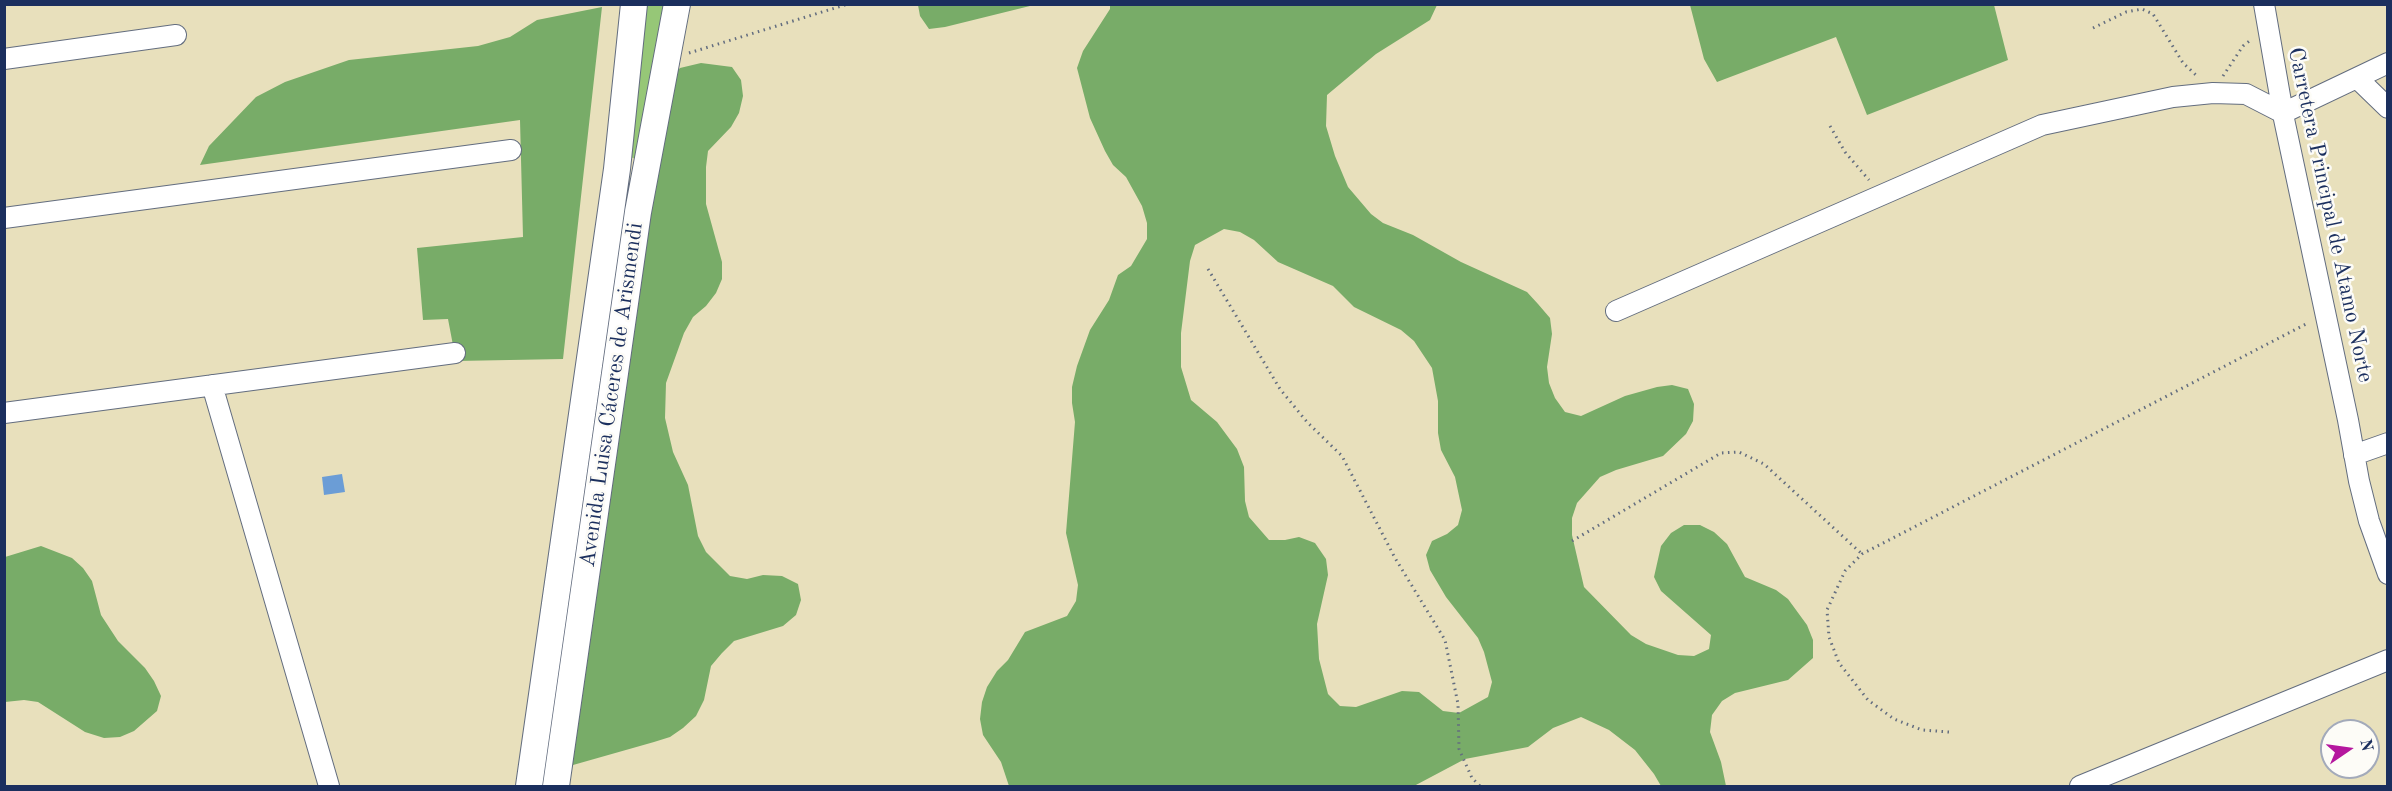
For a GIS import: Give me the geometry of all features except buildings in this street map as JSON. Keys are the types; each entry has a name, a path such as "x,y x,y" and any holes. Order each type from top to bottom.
{"main road":[{"name":"Avenida Luisa Cáceres de Arismendi","path":"530,786 617,169 633,4"},
{"name":"Avenida Luisa Cáceres de Arismendi","path":"556,786 638,212 677,4"}],"street":[{"name":"Carretera Principal de Atamo Norte","path":"2264,4 2283,113 2368,521 2388,574"},
{"path":"4,59 176,35"},
{"path":"1616,311 2042,124 2173,97 2213,93 2246,94 2283,113 2388,63"},
{"path":"2357,78 2388,108"},
{"path":"4,218 511,150"},
{"path":"4,413 455,353"},
{"path":"212,385 329,786"},
{"path":"2354,455 2388,443"},
{"path":"2080,786 2388,660"}],"path":[{"path":"666,60 848,4"},
{"path":"2093,28 2126,12 2142,9 2153,14 2183,63 2213,93 2243,46 2268,27"},
{"path":"1830,126 1845,152 1882,195"},
{"path":"1208,269 1280,389 1307,422 1342,456 1395,558 1445,640 1458,704 1459,749 1472,778 1480,786"},
{"path":"1949,732 1922,730 1894,719 1868,700 1839,663 1829,637 1827,610 1845,571 1862,554 2326,314"},
{"path":"1572,541 1721,453 1739,452 1764,464 1862,554"}],"green space":[{"path":"918,4 1034,5 929,29 920,16"},
{"path":"643,5 665,5 636,159 630,157"},
{"path":"1110,5 1437,5 1430,20 1376,54 1327,95 1326,126 1335,156 1348,187 1371,214 1383,223 1413,235 1461,262 1527,292 1538,304 1550,318 1552,334 1547,367 1549,383 1555,398 1565,412 1581,416 1625,396 1657,387 1672,385 1688,389 1694,404 1693,421 1686,434 1663,456 1600,477 1577,503 1572,518 1572,535 1584,587 1631,635 1646,644 1678,655 1694,656 1709,649 1711,635 1661,591 1654,577 1661,546 1671,533 1684,525 1700,525 1714,532 1727,544 1745,577 1776,590 1788,599 1807,625 1813,640 1813,658 1788,680 1735,693 1722,701 1712,715 1710,732 1721,762 1726,786 1661,786 1635,750 1609,730 1581,717 1553,728 1528,747 1465,759 1414,786 1009,786 1001,762 983,735 980,719 982,702 987,687 997,671 1008,660 1025,632 1067,616 1076,601 1078,585 1066,533 1075,422 1072,387 1090,330 1109,300 1118,275 1131,266 1147,239 1147,223 1142,206 1126,177 1113,165 1105,151 1090,118 1077,68 1083,51 1110,9","holes":["1224,229 1240,232 1254,240 1278,262 1333,286 1354,307 1401,330 1414,341 1432,368 1438,401 1438,433 1441,450 1455,477 1462,510 1458,525 1447,534 1432,541 1426,555 1430,570 1446,597 1478,638 1492,682 1488,697 1459,713 1443,711 1419,692 1402,691 1356,707 1340,706 1328,694 1319,659 1317,624 1328,575 1326,559 1315,543 1299,537 1269,540 1249,517 1245,501 1244,467 1237,449 1217,422 1191,400 1181,367 1181,333 1190,261 1195,245"]},
{"path":"1690,5 1994,5 2008,60 1867,115 1836,37 1717,82 1704,59"},
{"path":"602,7 563,359 456,361 448,319 423,320 417,248 523,237 520,120 200,165 209,146 256,97 285,82 349,60 478,46 510,37 537,20"},
{"path":"701,63 732,67 741,80 743,96 739,113 731,127 708,151 706,167 706,204 722,262 722,279 716,293 693,317 684,333 666,383 665,418 673,452 688,485 698,536 706,552 730,576 747,579 763,575 782,576 798,584 801,600 796,615 783,626 734,641 722,653 711,666 704,700 696,716 683,728 670,737 566,767 669,80 680,68"},
{"path":"41,546 72,558 83,568 92,581 101,615 118,641 145,668 154,681 161,696 157,711 134,731 120,737 104,738 85,732 38,702 24,700 5,702 5,557"}],"water":[{"path":"342,474 345,492 324,495 322,477"}]}
